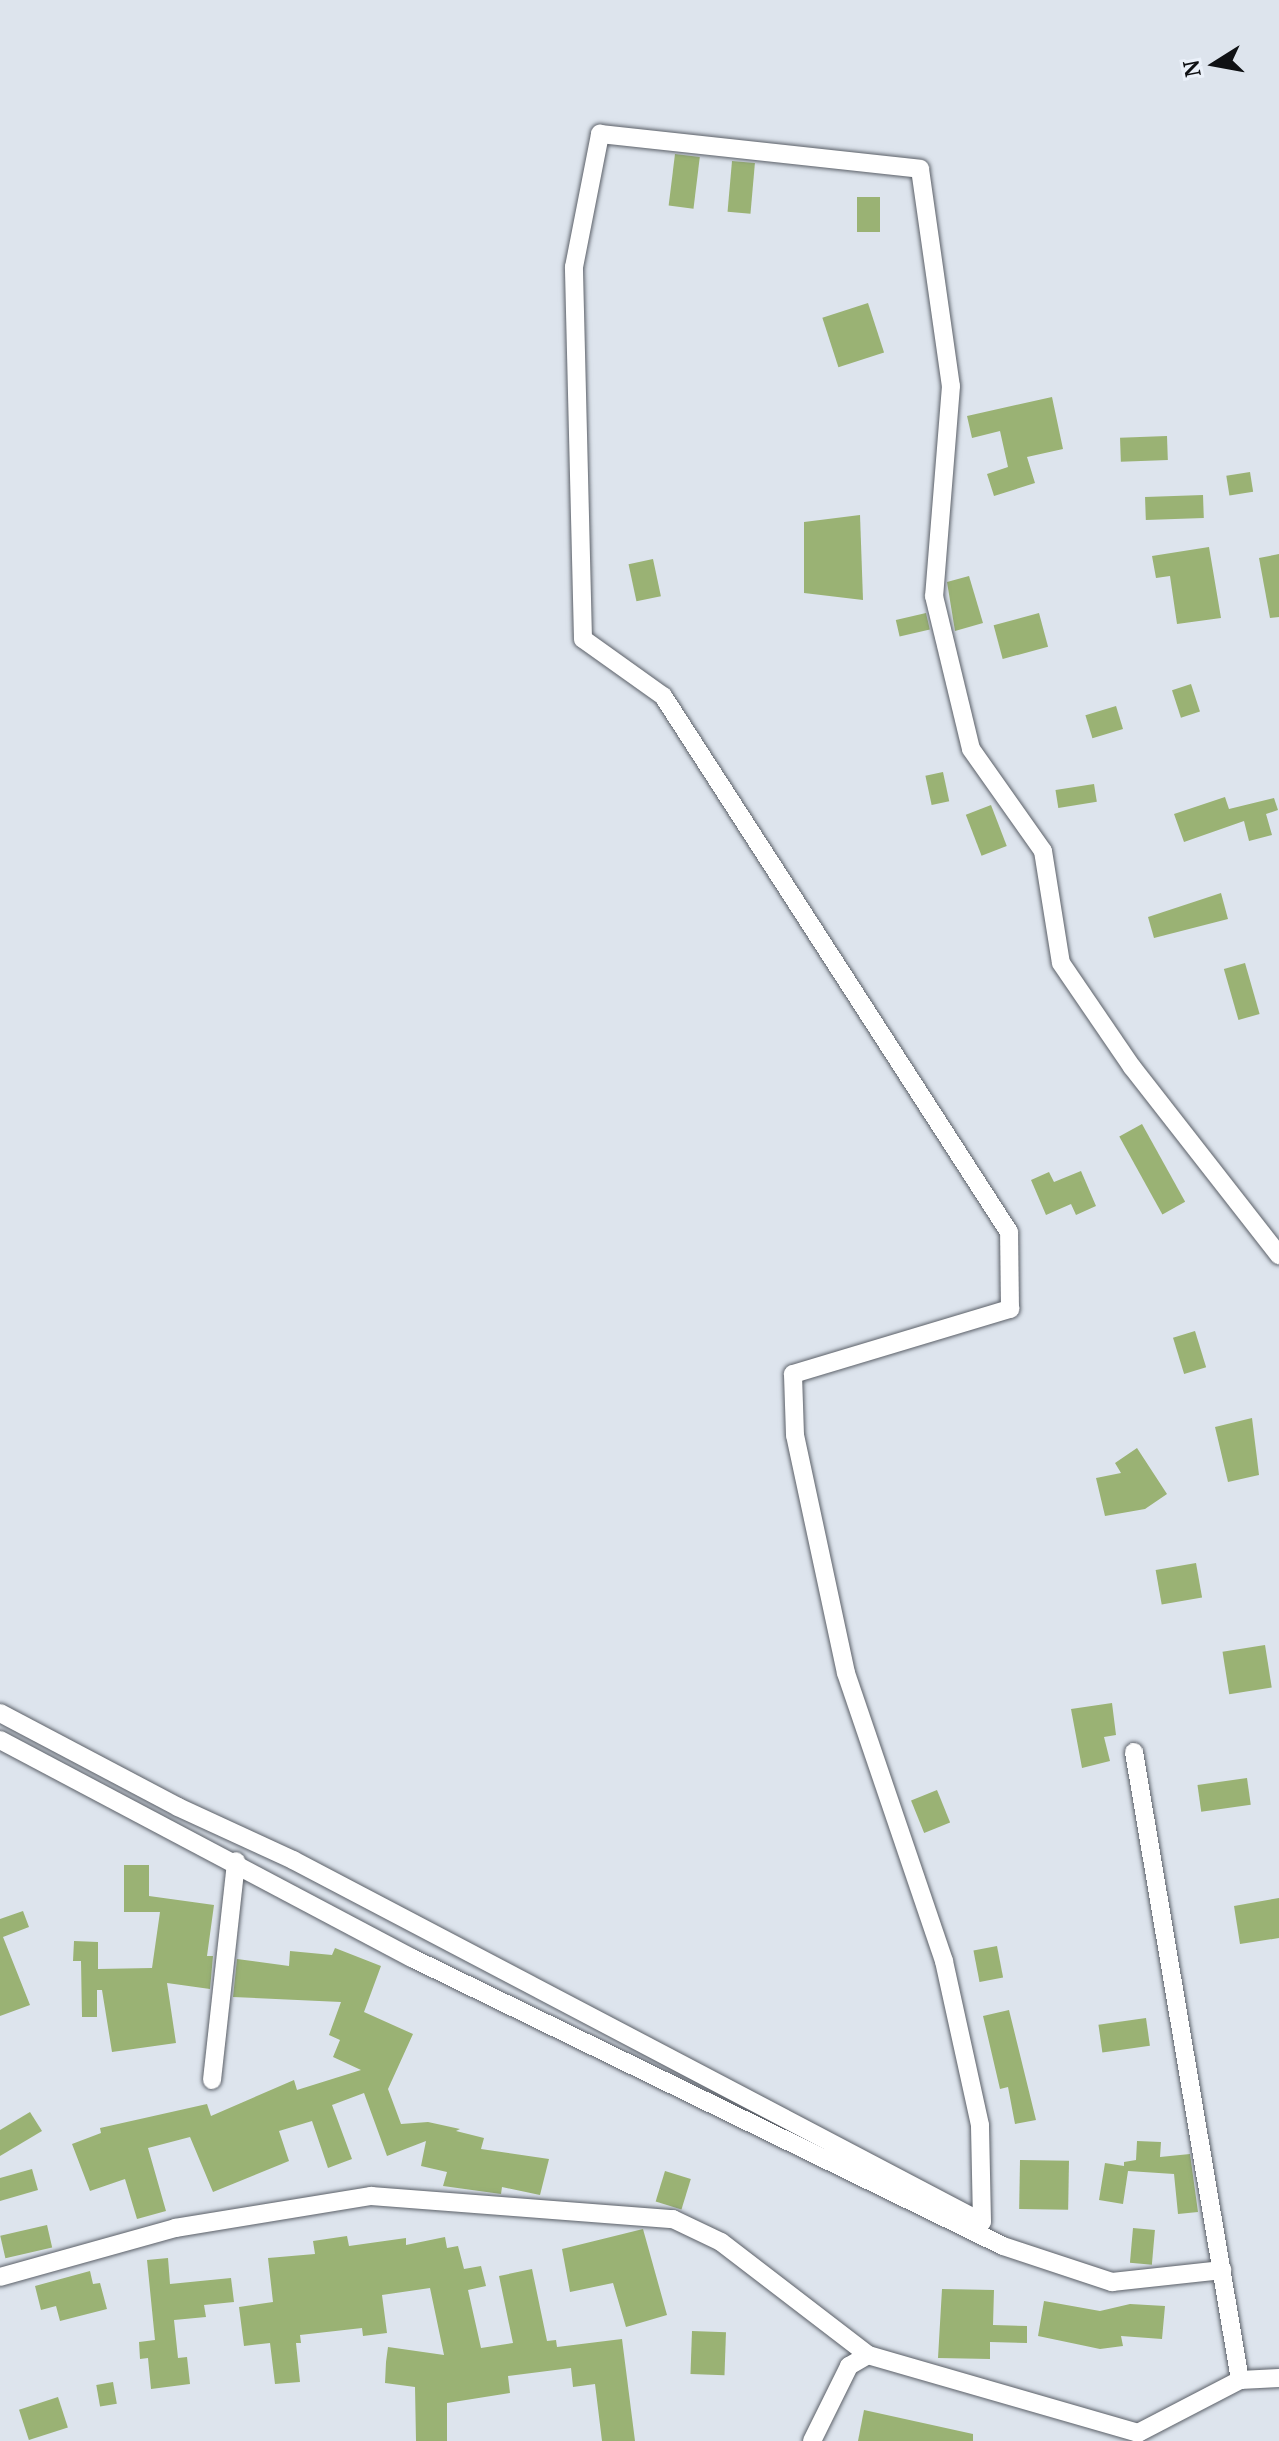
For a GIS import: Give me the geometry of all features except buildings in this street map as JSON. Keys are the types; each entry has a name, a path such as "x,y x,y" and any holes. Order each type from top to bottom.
{"street":[{"path":"0,1713 178,1807 293,1860 982,2222 980,2125 944,1961 846,1673 795,1435 793,1374 1010,1309 1009,1232 663,696 583,639 574,267 600,134 920,169 951,386 934,596 971,749 1043,851 1061,963 1132,1067 1279,1255"},
{"path":"0,1740 236,1861 412,1958 1003,2246 1112,2282 1222,2270"},
{"path":"1134,1752 1240,2380"},
{"path":"212,2080 236,1861"},
{"path":"0,2277 175,2228 371,2196 673,2219 721,2242 868,2355 1137,2437 1240,2380 1279,2378"},
{"path":"812,2441 849,2366 868,2355"}]}
